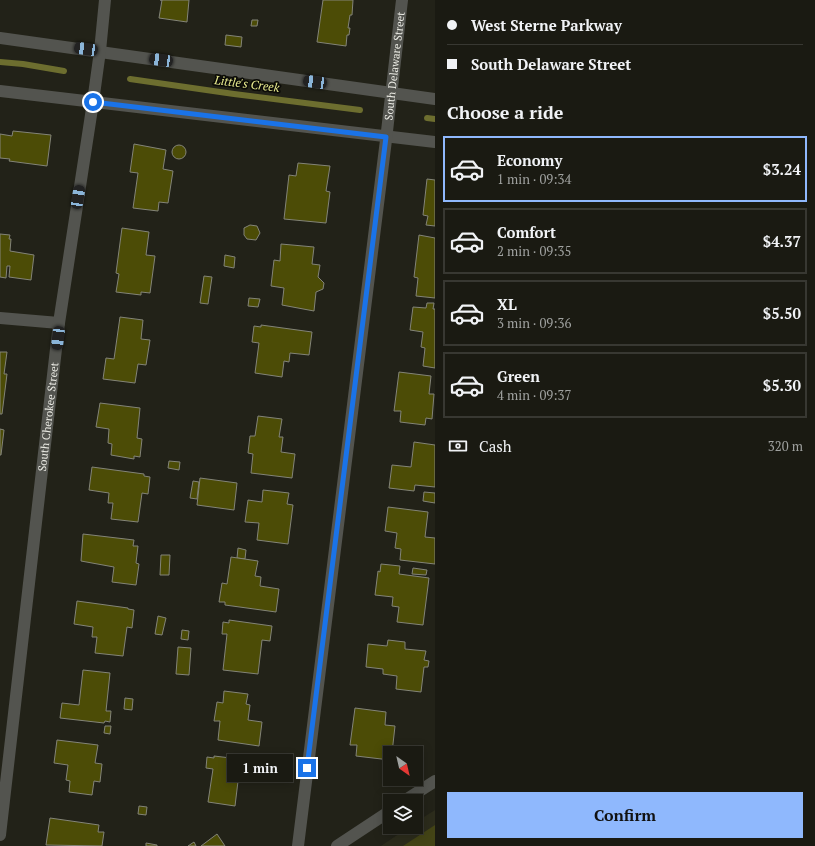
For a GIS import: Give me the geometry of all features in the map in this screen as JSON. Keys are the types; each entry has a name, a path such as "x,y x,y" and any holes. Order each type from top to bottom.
{"street":[{"name":"South Cherokee Street","path":"0,835 59,323 93,102 105,0"},
{"name":"South Delaware Street","path":"298,846 402,0"},
{"path":"0,38 435,98"},
{"path":"0,91 435,142"},
{"path":"0,318 59,323"},
{"path":"415,794 435,781"},
{"path":"337,846 383,815"}],"shaded area":[{"path":"435,810 435,846 381,846 399,834 423,834 423,818"},
{"path":"435,825 435,846 403,846 423,834"}],"building":[{"path":"162,0 189,0 187,22 159,18"},
{"path":"323,0 353,0 352,15 350,15 348,28 350,28 349,35 347,35 346,46 317,42"},
{"path":"252,20 258,20 257,26 251,26"},
{"path":"226,35 242,37 241,47 225,45"},
{"path":"13,131 51,135 47,166 9,161 10,159 0,158 0,134 12,136"},
{"path":"134,144 166,150 163,169 173,171 168,203 159,202 158,211 133,208 138,173 130,172"},
{"path":"176,145 182,145 186,149 186,155 182,159 176,159 172,155 172,149"},
{"path":"298,163 330,166 326,191 330,192 326,223 284,219 289,175 296,176"},
{"path":"427,179 435,180 435,226 426,225 428,216 423,215"},
{"path":"250,225 257,226 260,233 256,240 247,239 244,235 244,228"},
{"path":"122,228 149,232 146,255 155,256 150,293 141,292 141,295 116,292 119,274 116,273"},
{"path":"0,234 10,235 10,251 34,255 31,280 9,277 10,266 7,266 6,278 0,277"},
{"path":"419,235 435,238 435,298 416,296 418,278 414,277"},
{"path":"281,244 314,247 312,264 320,265 318,277 324,283 323,289 316,292 314,311 282,305 284,288 271,286 274,260 280,261"},
{"path":"225,255 235,257 234,268 224,266"},
{"path":"204,276 212,277 208,304 200,303"},
{"path":"249,298 260,299 258,307 248,306"},
{"path":"427,303 434,303 433,309 435,309 435,368 423,366 425,348 421,347 423,332 410,330 413,307 426,308"},
{"path":"120,317 143,320 141,339 150,340 146,365 138,364 135,383 103,379 106,358 114,359"},
{"path":"261,325 312,332 309,355 290,353 289,362 284,361 282,377 255,373 259,343 252,342 254,326 261,327"},
{"path":"0,352 7,352 4,374 7,374 2,414 0,414"},
{"path":"399,372 431,376 429,394 434,394 432,419 426,418 425,425 400,422 401,411 394,411"},
{"path":"100,403 140,408 137,438 142,439 140,457 134,456 134,459 111,455 112,444 108,443 109,429 96,427"},
{"path":"258,416 282,419 279,437 283,437 281,452 295,454 292,478 251,473 253,454 248,453 250,436 255,436"},
{"path":"0,429 4,430 1,455 0,455"},
{"path":"414,442 435,445 435,487 415,485 414,491 389,488 392,465 411,467"},
{"path":"169,461 180,462 179,470 168,468"},
{"path":"92,467 144,474 144,476 150,477 148,494 142,493 138,522 111,519 113,503 108,503 109,493 89,490"},
{"path":"200,478 237,483 234,510 197,505"},
{"path":"193,481 199,482 197,499 190,498"},
{"path":"263,490 289,493 287,504 293,505 288,544 257,540 259,523 245,522 248,500 262,502"},
{"path":"424,492 435,493 435,503 423,501"},
{"path":"388,507 428,512 425,537 435,538 435,564 400,560 401,549 395,548 397,533 385,531"},
{"path":"83,534 134,540 133,546 138,546 136,563 139,564 136,585 112,582 114,567 81,561"},
{"path":"238,548 246,550 245,559 237,558"},
{"path":"161,555 170,555 169,575 160,575"},
{"path":"231,557 258,561 255,576 261,577 260,586 279,589 276,612 225,605 225,602 219,602 222,583 227,584"},
{"path":"381,564 400,566 399,574 429,578 423,625 397,622 399,607 392,606 393,597 375,595 378,571 380,572"},
{"path":"413,568 427,570 426,575 412,574"},
{"path":"77,601 134,610 132,628 127,627 123,656 95,653 97,637 92,637 93,627 74,624"},
{"path":"158,616 166,618 162,635 155,634"},
{"path":"229,620 272,626 270,641 262,640 258,674 223,670 227,634 222,634 223,622 229,623"},
{"path":"182,630 189,631 188,640 181,639"},
{"path":"388,640 405,642 405,649 426,651 424,660 429,661 428,667 424,667 421,692 396,689 397,676 383,674 383,669 366,667 368,644 387,646"},
{"path":"178,647 191,648 189,675 176,674"},
{"path":"83,670 110,673 106,711 111,711 110,722 105,721 104,723 60,718 62,703 79,705"},
{"path":"224,691 248,694 246,704 250,705 248,720 262,722 259,746 218,740 220,721 214,721 217,702 223,703"},
{"path":"125,698 133,699 132,710 124,709"},
{"path":"355,708 386,712 385,725 395,726 393,746 383,746 383,759 356,756 357,745 350,745"},
{"path":"105,726 111,726 110,734 104,733"},
{"path":"57,740 98,745 95,763 102,764 100,782 94,781 92,795 69,792 70,781 66,780 68,765 54,763"},
{"path":"214,756 256,760 254,775 239,773 235,806 208,802 213,769 206,768 207,757 214,758"},
{"path":"139,806 147,807 146,815 138,814"},
{"path":"50,818 99,825 98,832 104,832 102,846 46,845"},
{"path":"217,834 225,846 201,846"},
{"path":"194,842 196,846 188,846"},
{"path":"146,843 157,845 157,846 146,846"}],"waterway":[{"name":"Little's Creek","path":"0,62 23,64 64,71"},
{"name":"Little's Creek","path":"130,79 360,110"},
{"name":"Little's Creek","path":"427,118 435,119"}],"route":[{"path":"93,102 386,137 307,768"}]}
